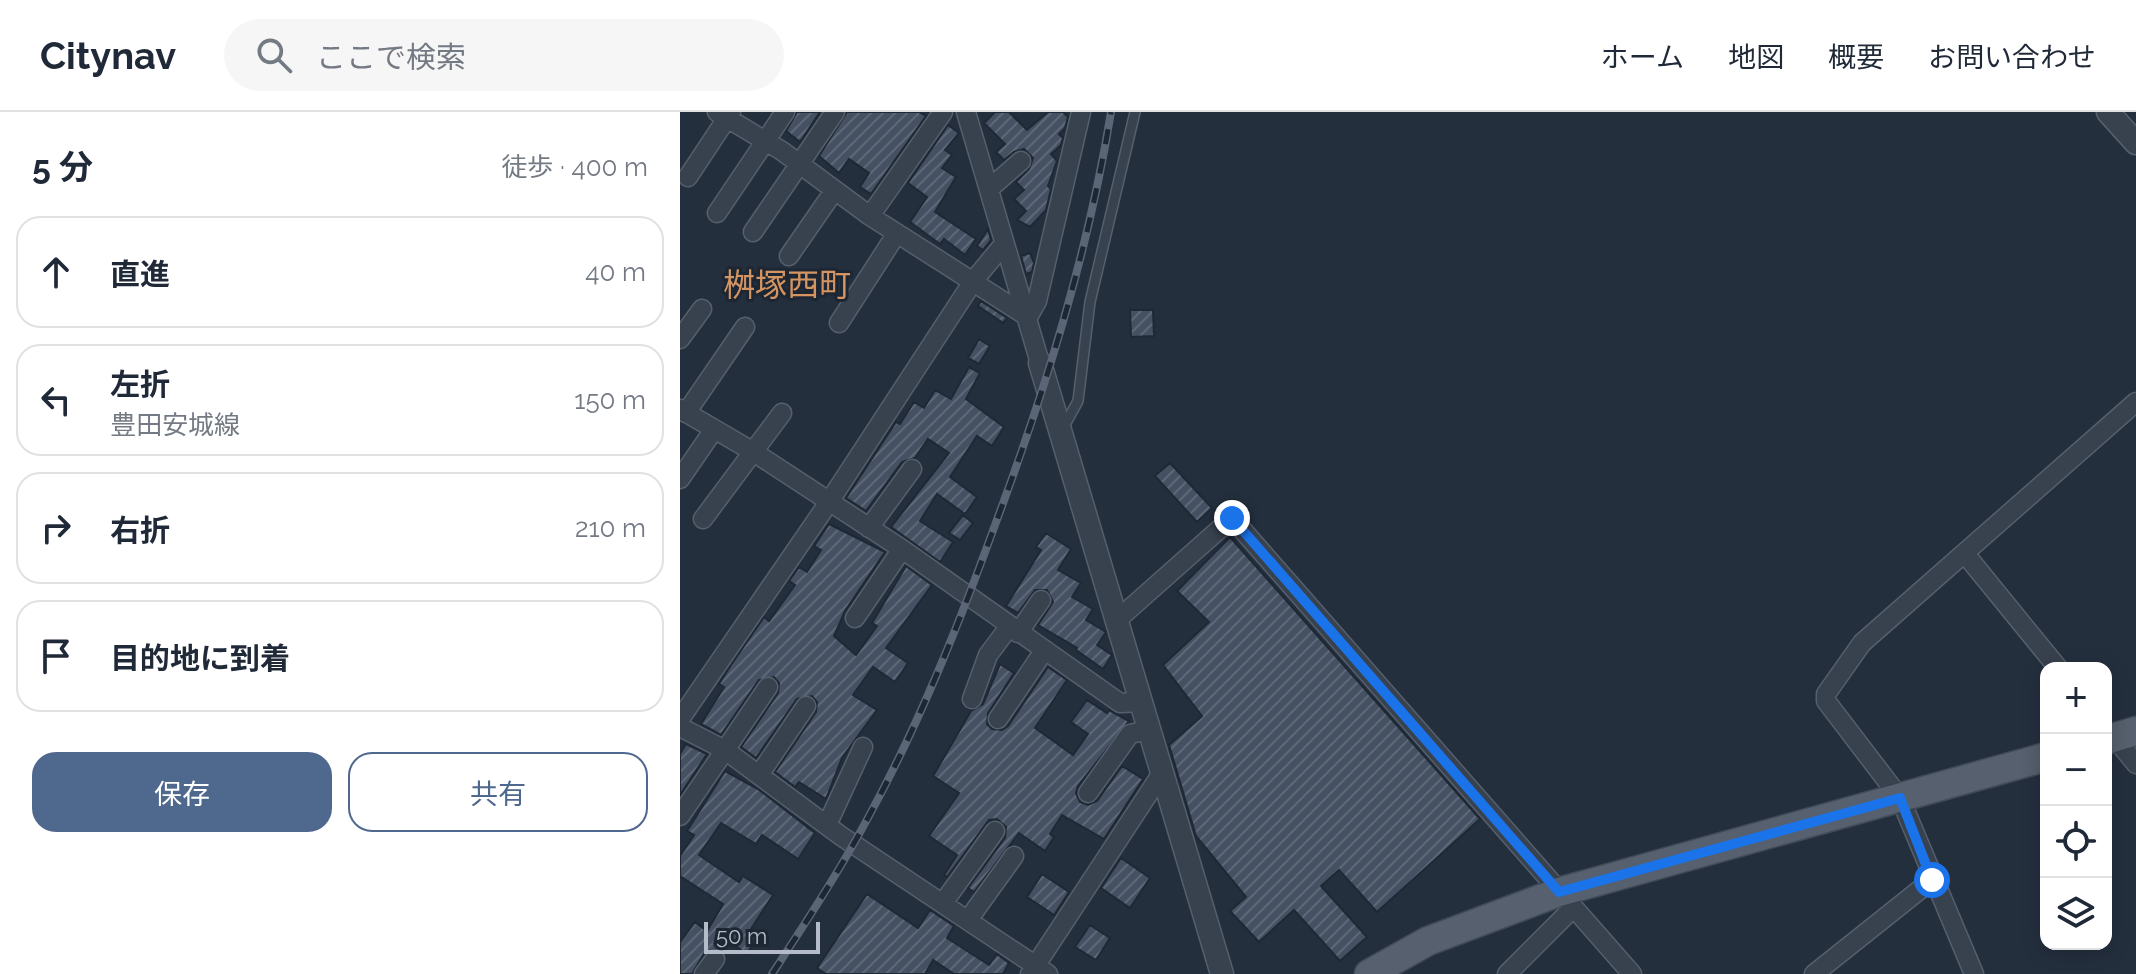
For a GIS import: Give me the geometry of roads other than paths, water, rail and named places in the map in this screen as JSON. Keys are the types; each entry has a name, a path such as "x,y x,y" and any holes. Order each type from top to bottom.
{"main road":[{"path":"1369,974 1428,941 2040,759"}],"street":[{"path":"717,213 785,112"},
{"path":"753,232 835,112"},
{"path":"870,216 943,112"},
{"path":"1028,317 1037,301 1049,256 1081,112"},
{"path":"2108,112 2136,143"},
{"path":"688,177 725,114 870,216 1028,317"},
{"path":"964,114 1028,317 1222,974"},
{"path":"989,189 1021,161"},
{"path":"789,256 834,191"},
{"path":"839,323 897,233"},
{"path":"680,719 829,502 870,449 974,280 1004,244"},
{"path":"680,339 702,309"},
{"path":"745,327 683,411 752,451 902,549 1120,703 1141,702"},
{"path":"1974,974 1900,798 1826,701 1826,694 1862,643 1966,555 2136,402"},
{"path":"703,519 782,413"},
{"path":"680,479 713,431"},
{"path":"869,528 912,469"},
{"path":"1117,620 1232,518 1632,974"},
{"path":"855,618 902,549"},
{"path":"1966,555 2053,662"},
{"path":"972,699 988,655 1041,600"},
{"path":"998,719 1044,651"},
{"path":"680,816 768,687"},
{"path":"759,775 806,706"},
{"path":"680,727 725,750 1037,971 1162,773"},
{"path":"1088,793 1130,734 1149,730"},
{"path":"2116,734 2136,764"},
{"path":"827,825 863,747"},
{"path":"943,903 995,831"},
{"path":"968,920 1014,856"},
{"path":"1814,974 1932,880"},
{"path":"1507,974 1566,901"}],"lane":[{"path":"1061,433 1078,401 1090,302 1135,112"}],"railway":[{"path":"772,974 859,835 922,708 967,599 1031,424 1063,322 1090,218 1111,112"}],"district":[{"name":"桝塚西町","path":"787,284"}]}
